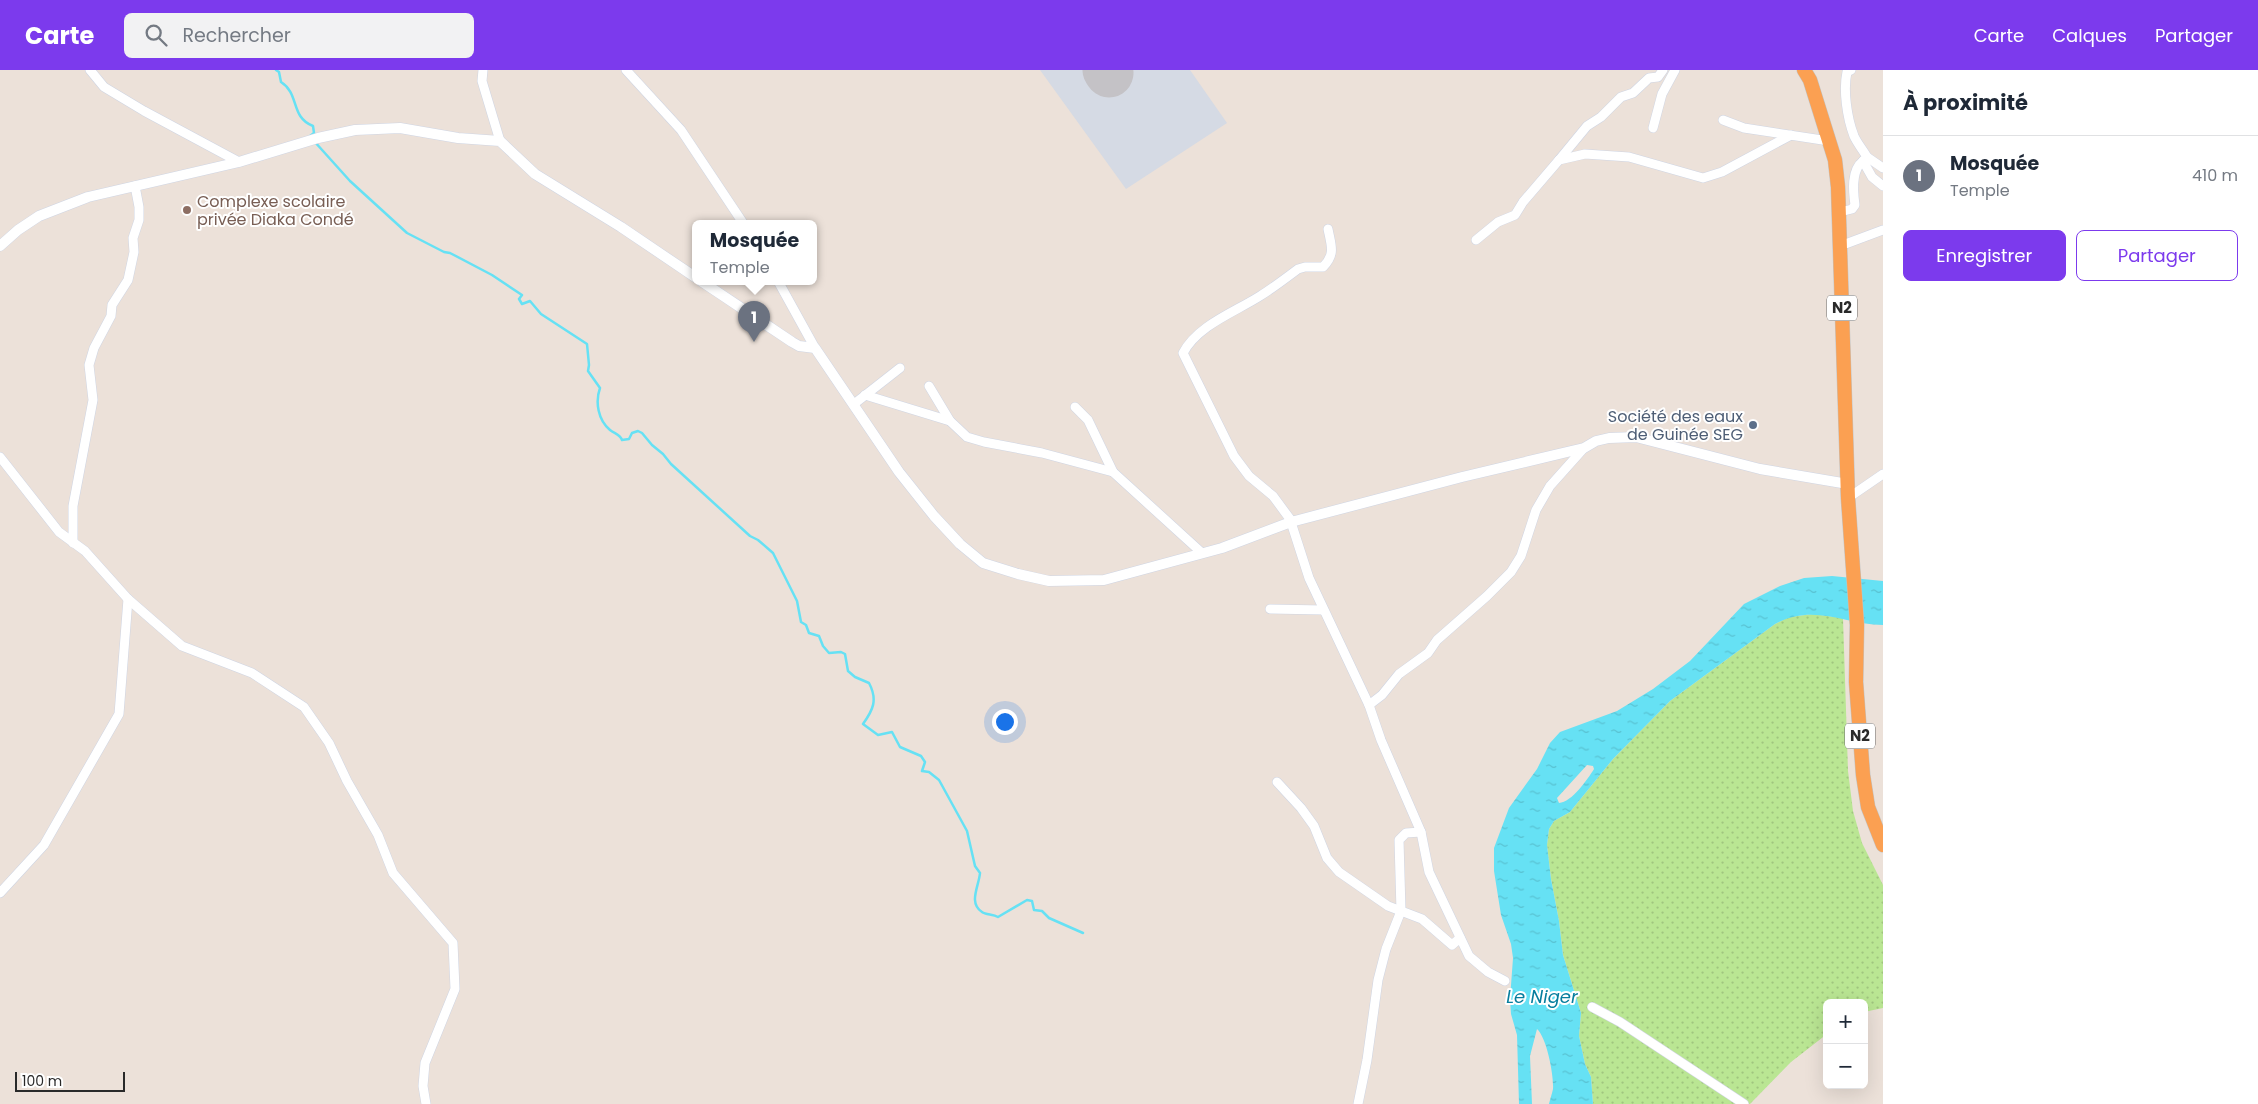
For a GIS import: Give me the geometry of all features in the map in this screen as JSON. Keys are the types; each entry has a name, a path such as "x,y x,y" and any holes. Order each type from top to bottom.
{"highway":[{"name":"N2","path":"1804,70 1810,80 1835,160 1840,212 1848,491 1857,625 1856,682 1863,775 1868,807 1883,845"}],"street":[{"path":"90,70 104,87 239,162"},
{"path":"483,70 482,81 500,141 535,174 621,226 692,275"},
{"path":"626,70 681,130 741,220"},
{"path":"1476,240 1498,222 1515,214 1523,202 1588,126 1601,117 1621,97 1633,93 1649,78 1658,77 1663,70"},
{"path":"1653,128 1662,94 1675,70"},
{"path":"1849,71 1847,103 1854,136 1872,177 1883,186"},
{"path":"1723,120 1744,128 1829,141"},
{"path":"0,246 18,230 39,216 88,197 239,162 306,143 317,138 355,130 400,128 458,138 500,141"},
{"path":"1559,160 1585,154 1628,157 1703,178 1722,172 1791,135"},
{"path":"1865,159 1883,168"},
{"path":"1840,212 1852,209 1855,204 1853,188 1857,167 1865,159"},
{"path":"73,543 74,497 93,400 89,365 94,348 111,316 112,305 128,280 134,252 134,238 139,207 135,186"},
{"path":"1328,229 1333,244 1332,257 1323,267 1305,266 1298,269 1261,296 1210,325 1183,353 1234,456 1249,476 1273,496 1291,522 1309,578 1369,705 1380,740 1421,832 1429,872 1469,956 1488,972 1505,981"},
{"path":"1840,246 1883,230"},
{"path":"707,285 799,346 815,348"},
{"path":"780,285 815,348 899,472 934,516 960,544 983,563 1049,581 1104,580 1202,553 1291,522 1462,477 1584,448 1596,441 1609,438 1636,437 1848,491 1883,474"},
{"path":"854,404 900,368"},
{"path":"929,386 950,421 967,437 1042,453 1113,472"},
{"path":"866,395 950,421"},
{"path":"1075,407 1088,420 1113,472 1202,553"},
{"path":"1369,705 1382,694 1399,674 1428,653 1436,640 1488,596 1511,572 1521,556 1528,531 1540,502 1550,486 1584,448"},
{"path":"0,457 60,532 85,551 128,599 182,646 252,673 304,707 329,743 347,781 378,835 393,873 453,943 455,989 425,1063 423,1086 426,1104"},
{"path":"0,893 44,845 119,714 128,599"},
{"path":"1270,609 1323,610"},
{"path":"1277,782 1301,808 1314,826 1327,858 1339,872 1380,901 1422,919 1452,945 1460,938"},
{"path":"1358,1104 1378,980 1386,949 1401,911 1400,840 1406,833 1421,832"},
{"path":"1592,1007 1620,1022 1744,1104"},
{"path":"1351,1104 1356,1091 1361,1088"}],"shaded area":[{"path":"1040,70 1190,70 1227,123 1126,189"}],"green space":[{"path":"1813,614 1843,618 1848,771 1853,811 1862,843 1883,885 1883,1008 1868,1011 1868,999 1823,999 1823,1037 1791,1062 1750,1104 1593,1104 1591,1077 1585,1064 1579,1036 1581,1013 1563,955 1547,845 1549,829 1554,821 1570,812 1613,759 1670,701 1775,624 1789,617"}],"water":[{"name":"Le Niger","path":"1832,576 1883,581 1883,625 1816,615 1789,618 1775,624 1670,701 1613,759 1570,812 1554,821 1549,829 1547,845 1563,955 1581,1013 1579,1036 1585,1064 1591,1077 1593,1104 1549,1104 1553,1089 1551,1067 1544,1040 1537,1029 1530,1056 1532,1104 1519,1104 1517,1035 1511,1014 1510,999 1513,958 1511,944 1501,915 1494,871 1494,848 1509,808 1537,769 1550,743 1560,732 1617,711 1653,689 1690,661 1744,604 1780,586 1804,578","holes":["1587,765 1593,766 1594,769 1579,790 1569,799 1559,803 1557,798"]}],"waterway":[{"path":"276,70 279,72 281,82 291,93 301,117 313,126 314,133 311,137"},
{"path":"314,141 350,181 407,233 492,275 522,295 519,299 522,304 530,301 541,314 587,344 588,371 600,388 598,405 600,416 606,426 619,435 622,440 629,439 632,433 638,431 642,433 671,464 750,536 758,540 773,553 797,601 801,622 806,625 809,633 819,636 823,646 829,653 841,652 845,654 848,671 855,677 869,683 874,700 863,724 878,735 892,732 900,747 921,756 925,762 922,771 929,772 939,780 967,831 975,866 980,873 975,894 978,908 984,913 998,917 1027,900 1032,901 1034,910 1042,911 1049,918 1083,933"}],"place":[{"name":"Complexe scolaire privée Diaka Condé","path":"187,210"},
{"name":"Mosquée","path":"754,342"},
{"name":"Société des eaux de Guinée SEG","path":"1753,425"}]}
